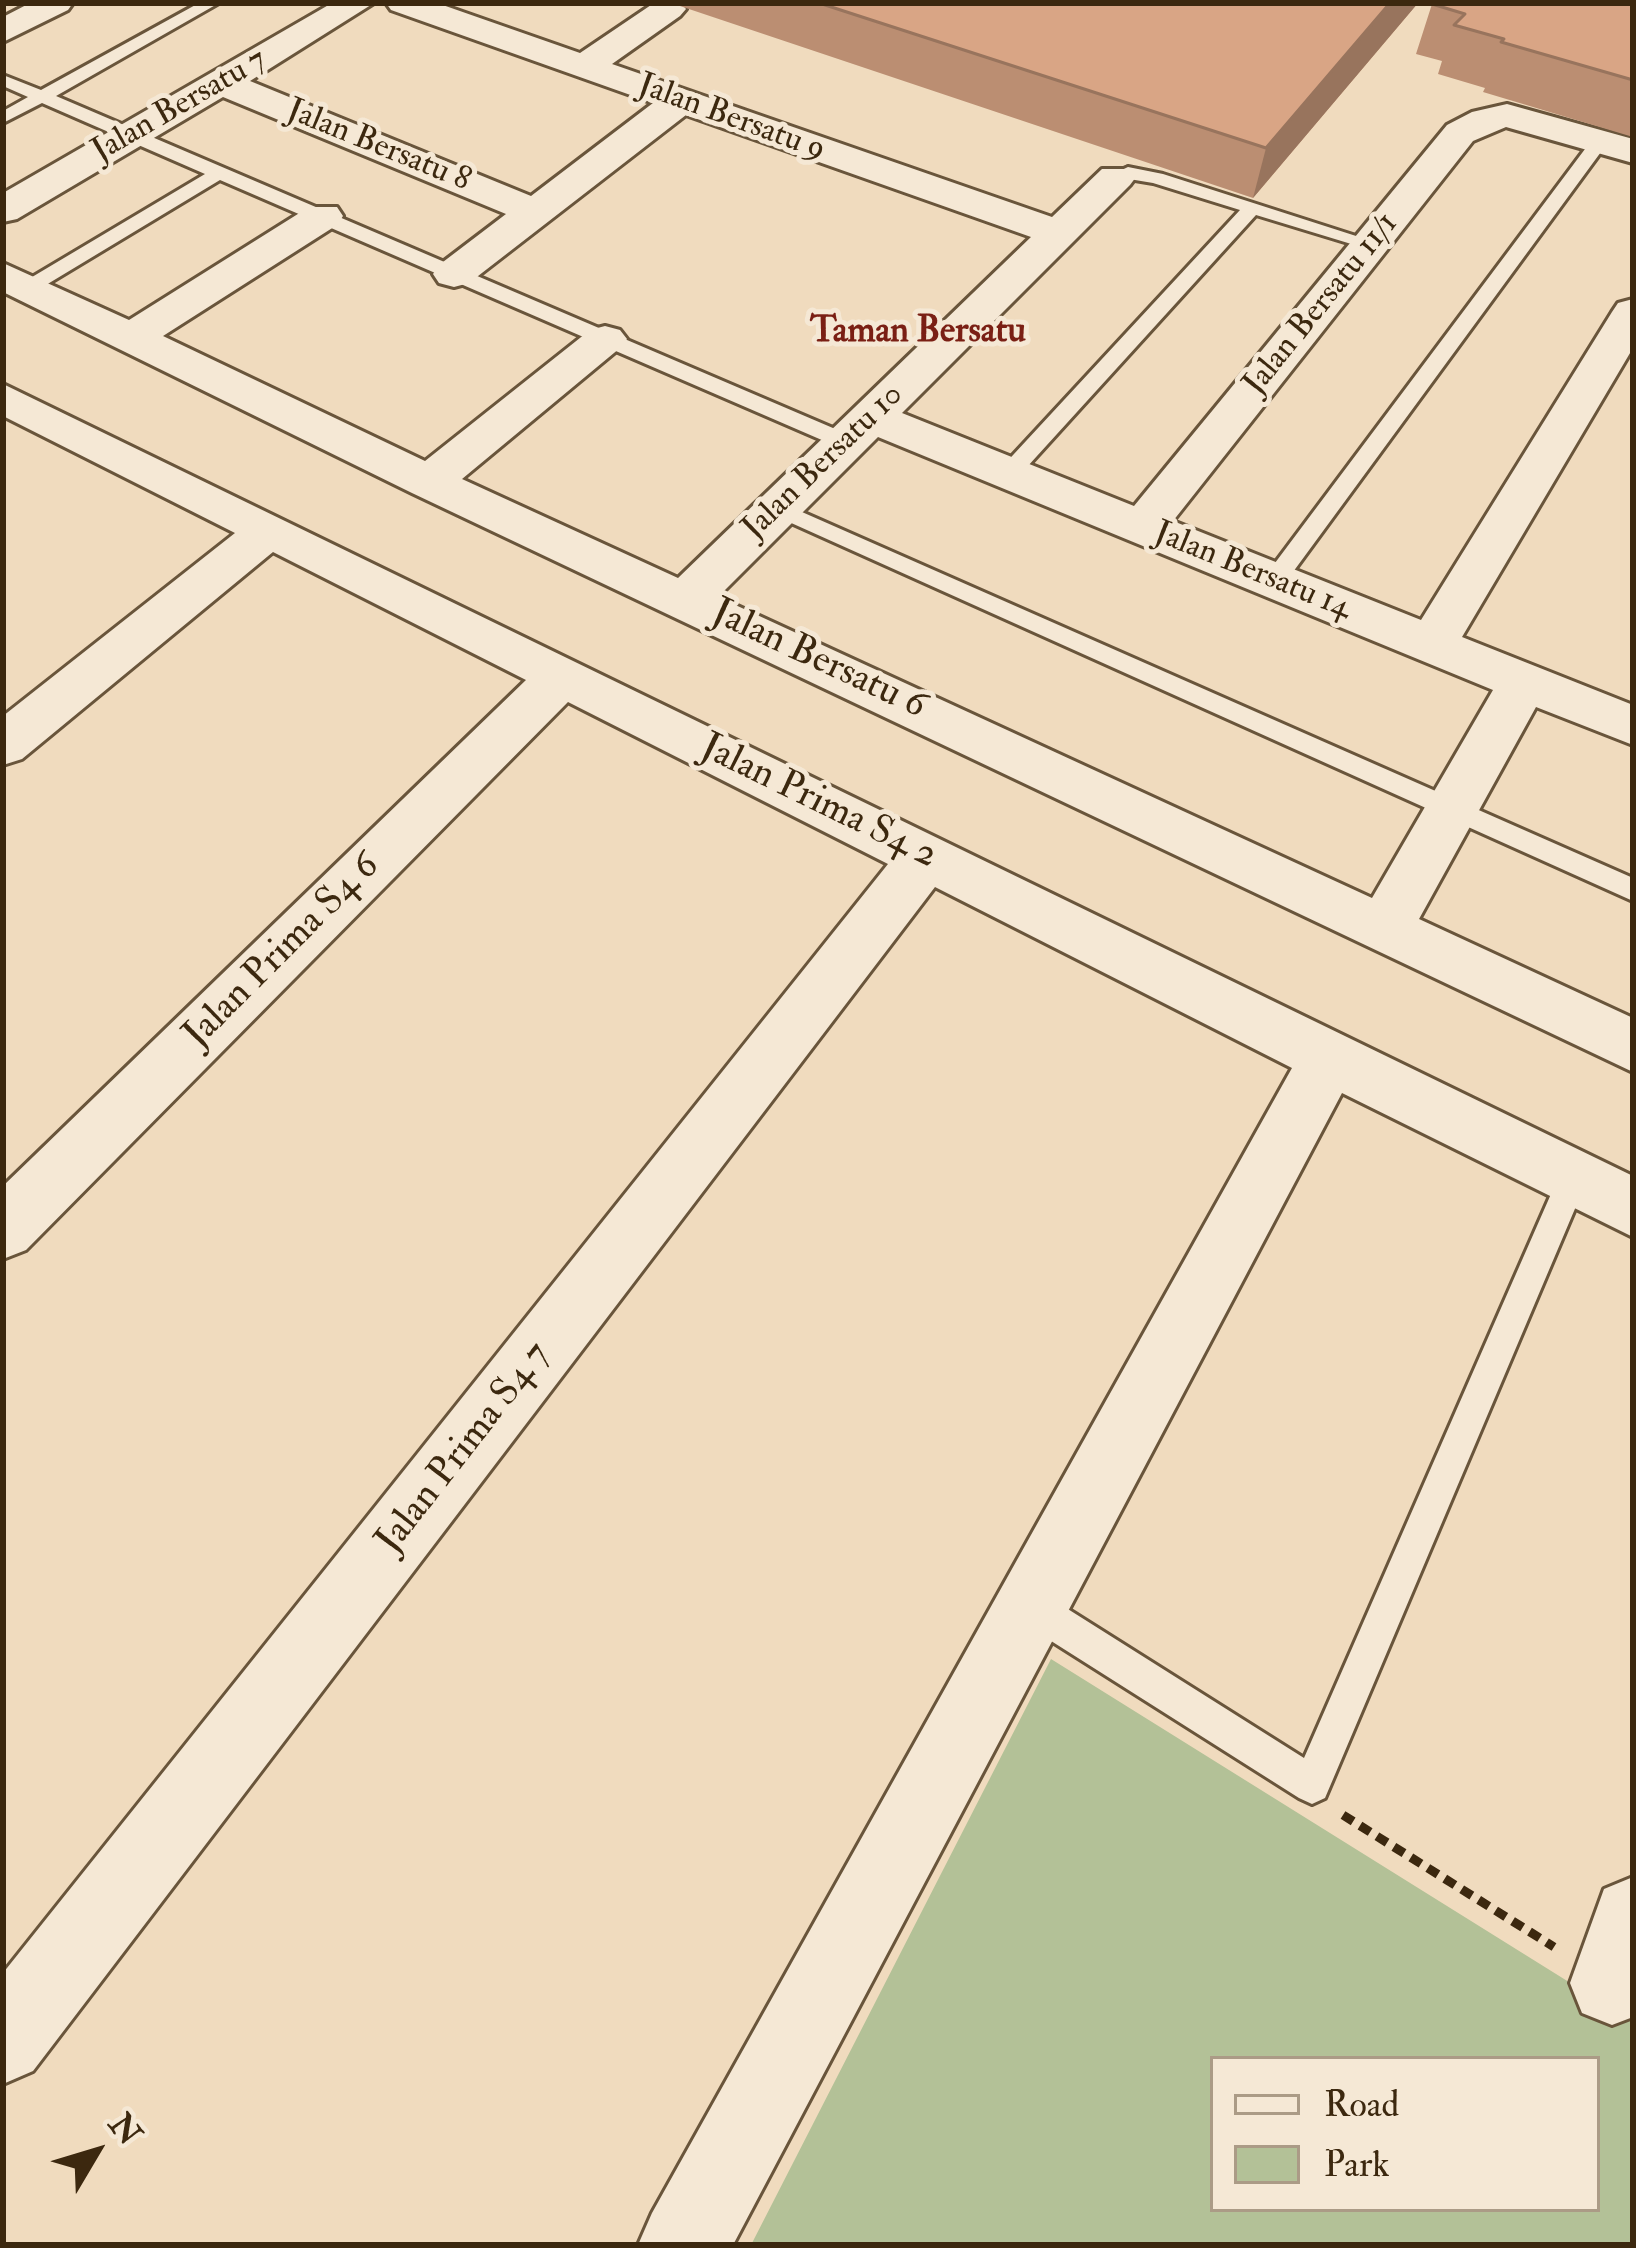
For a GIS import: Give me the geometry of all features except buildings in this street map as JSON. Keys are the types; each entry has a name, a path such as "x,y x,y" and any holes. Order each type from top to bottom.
{"street":[{"path":"3,31 56,3"},
{"name":"Jalan Bersatu 7","path":"3,210 357,3"},
{"name":"Jalan Bersatu 9","path":"403,3 1059,233"},
{"path":"584,67 668,9"},
{"name":"Jalan Bersatu 8","path":"222,82 535,212"},
{"path":"454,274 680,101"},
{"name":"Jalan Bersatu 11/1","path":"1143,527 1460,134 1497,116 1522,118 1616,146"},
{"name":"Jalan Bersatu 10","path":"686,599 1116,177"},
{"path":"132,337 323,216"},
{"name":"Jalan Bersatu 6","path":"16,282 429,482 1633,1046"},
{"path":"1432,645 1633,312"},
{"path":"429,482 605,339"},
{"name":"Jalan Prima S4 2","path":"7,405 270,530 1633,1208"},
{"name":"Jalan Bersatu 14","path":"858,430 1009,473 1633,726"},
{"path":"3,745 270,530"},
{"name":"Jalan Prima S4 6","path":"3,1228 562,676"},
{"path":"1383,930 1524,682"},
{"name":"Jalan Prima S4 7","path":"3,2041 926,857"},
{"path":"684,2245 1330,1057"}],"lane":[{"path":"3,118 211,3"},
{"path":"3,80 605,339 858,430"},
{"path":"1274,581 1616,146"},
{"path":"16,282 219,173"},
{"path":"1116,177 1141,174 1371,244"},
{"path":"1009,473 1252,208"},
{"path":"777,508 1633,890"},
{"path":"1031,1607 1312,1786 1573,1178"}],"path":[{"path":"1312,1786 1328,1806 1625,1956"}],"green space":[{"path":"1051,1659 1633,2022 1633,2245 751,2245"}],"district":[{"name":"Taman Bersatu","path":"918,333"}]}
